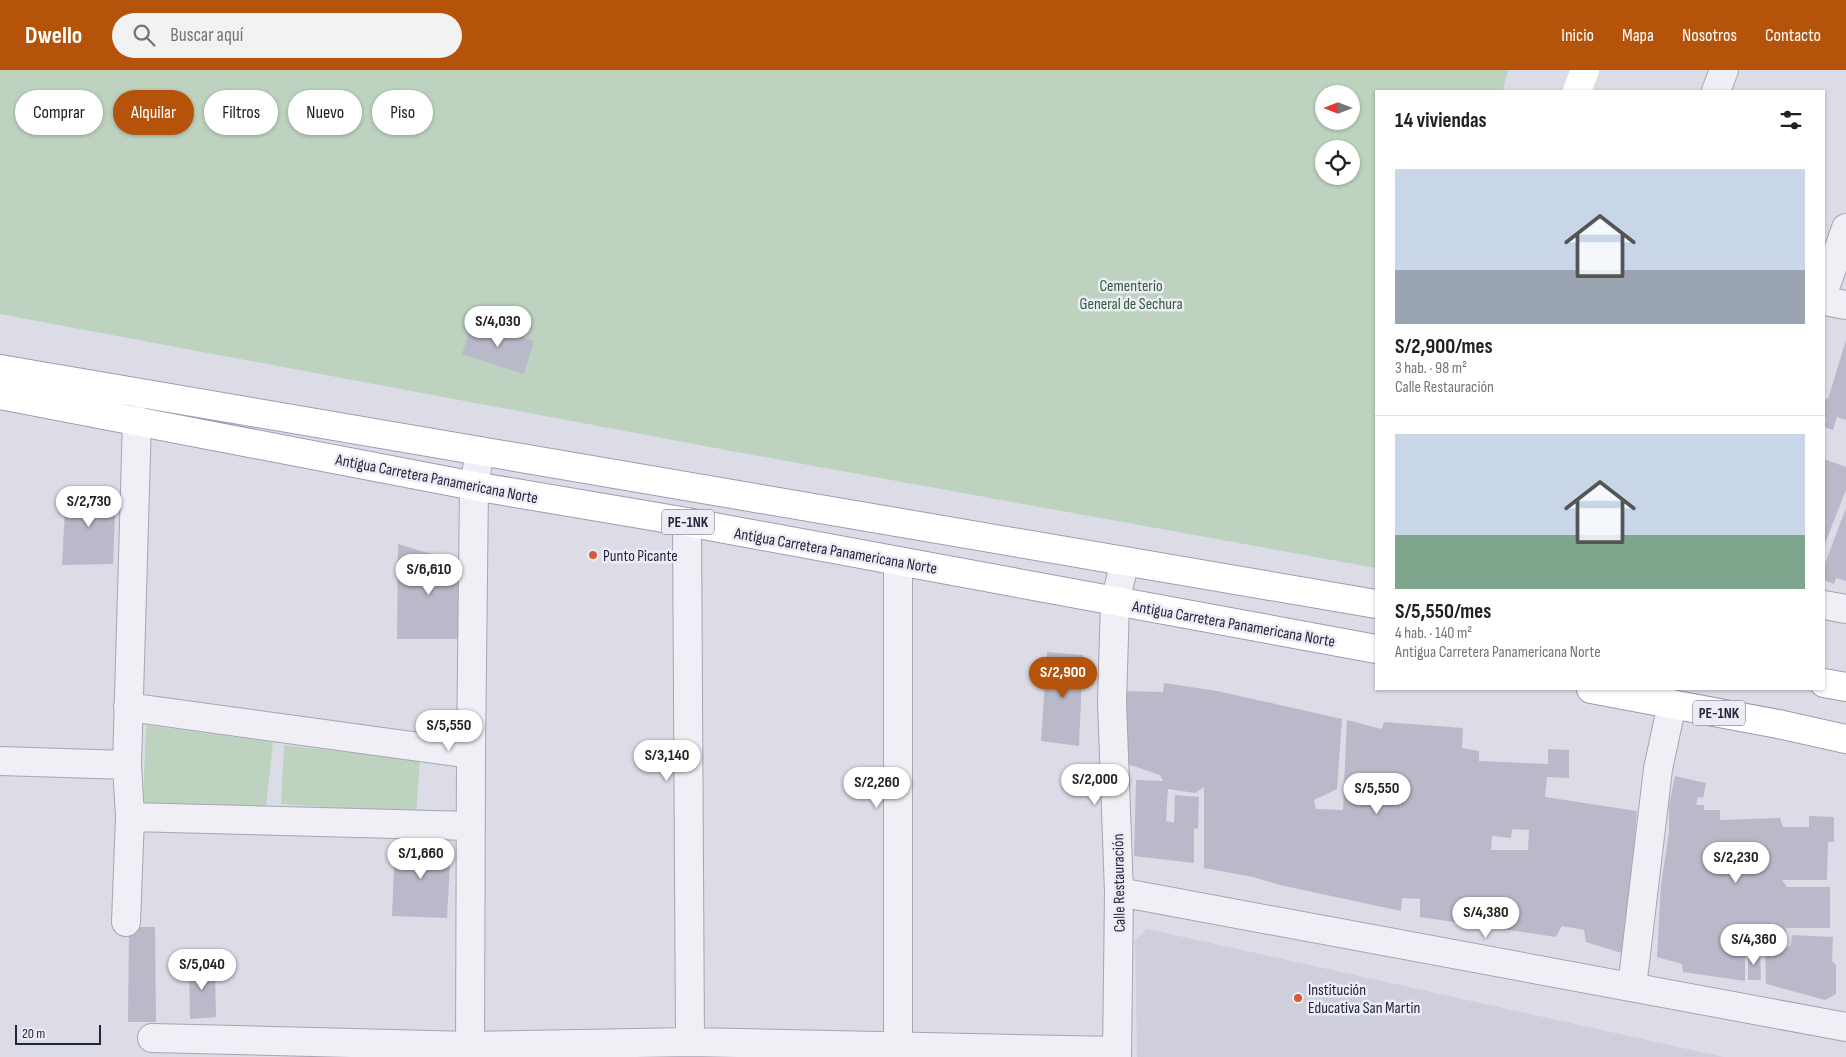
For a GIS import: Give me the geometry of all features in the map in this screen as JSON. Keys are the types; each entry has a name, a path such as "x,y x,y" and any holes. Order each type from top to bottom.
{"main road":[{"path":"1577,90 1585,70"},
{"name":"Antigua Carretera Panamericana Norte","path":"0,369 1375,604"},
{"name":"Antigua Carretera Panamericana Norte","path":"0,395 474,486 687,522 1375,649"},
{"path":"1825,683 1846,687"},
{"name":"PE-1NK","path":"1596,690 1846,739"}],"street":[{"path":"1716,90 1724,70"},
{"path":"1825,288 1846,228"},
{"path":"1825,301 1846,305"},
{"path":"126,922 130,817 127,765 128,707 137,420"},
{"path":"470,1051 474,486 480,451"},
{"path":"687,522 690,1042"},
{"path":"898,561 898,1051"},
{"name":"Calle Restauración","path":"1116,1054 1119,892 1112,702 1115,602 1126,561"},
{"path":"1825,605 1846,609"},
{"path":"1632,988 1658,769 1672,704"},
{"path":"128,707 471,754"},
{"path":"0,761 127,765"},
{"path":"130,817 471,826"},
{"path":"1119,892 1846,1027"},
{"path":"152,1038 470,1051 690,1042 898,1051 1116,1054"}],"shaded area":[{"name":"Institución Educativa San Martin","path":"1147,929 1723,1057 1137,1057 1135,940"}],"green space":[{"name":"Cementerio General de Sechura","path":"0,70 1508,70 1503,90 1375,90 1375,568 737,452 0,314"},
{"path":"146,725 273,742 266,807 143,804"},
{"path":"284,745 420,760 416,813 281,804"}],"building":[{"path":"473,321 534,341 524,374 462,354"},
{"path":"1846,340 1846,420 1837,417 1833,430 1825,427 1825,398 1828,399"},
{"path":"1825,459 1846,467 1846,490 1825,543"},
{"path":"66,491 116,491 113,564 62,565"},
{"path":"1846,508 1846,581 1836,578 1834,584 1825,580 1825,563"},
{"path":"398,544 464,564 464,639 397,639"},
{"path":"1047,652 1083,655 1079,746 1041,741"},
{"path":"1164,683 1217,691 1342,719 1337,789 1314,800 1316,809 1343,810 1347,720 1382,729 1384,722 1463,728 1462,748 1479,751 1479,761 1548,764 1548,749 1569,750 1569,778 1547,777 1545,797 1637,811 1625,954 1586,942 1584,930 1562,926 1556,937 1420,917 1420,899 1402,898 1401,911 1280,885 1253,877 1204,868 1204,787 1195,793 1168,789 1166,821 1174,823 1175,795 1199,797 1198,829 1194,828 1194,863 1134,856 1136,780 1163,781 1160,775 1122,762 1125,691 1163,692","holes":["1512,829 1529,830 1528,850 1491,850 1492,836 1511,838"]},
{"path":"1675,776 1706,783 1703,798 1698,797 1696,805 1704,805 1704,810 1720,810 1720,820 1780,818 1783,827 1809,827 1809,816 1834,817 1834,842 1828,842 1827,880 1782,880 1787,887 1830,887 1830,928 1786,928 1786,943 1745,942 1745,981 1683,972 1682,964 1657,957 1661,885 1669,832 1669,805"},
{"path":"395,843 451,845 447,918 392,916"},
{"path":"129,927 155,927 156,1022 128,1022"},
{"path":"1792,935 1833,937 1832,961 1836,965 1836,994 1825,1000 1766,984 1765,948 1786,948 1791,945"},
{"path":"1748,951 1760,951 1761,980 1748,980"},
{"path":"189,963 215,966 216,1017 190,1019"}],"place":[{"name":"Punto Picante","path":"593,555"},
{"name":"Institución Educativa San Martin","path":"1298,998"}]}
